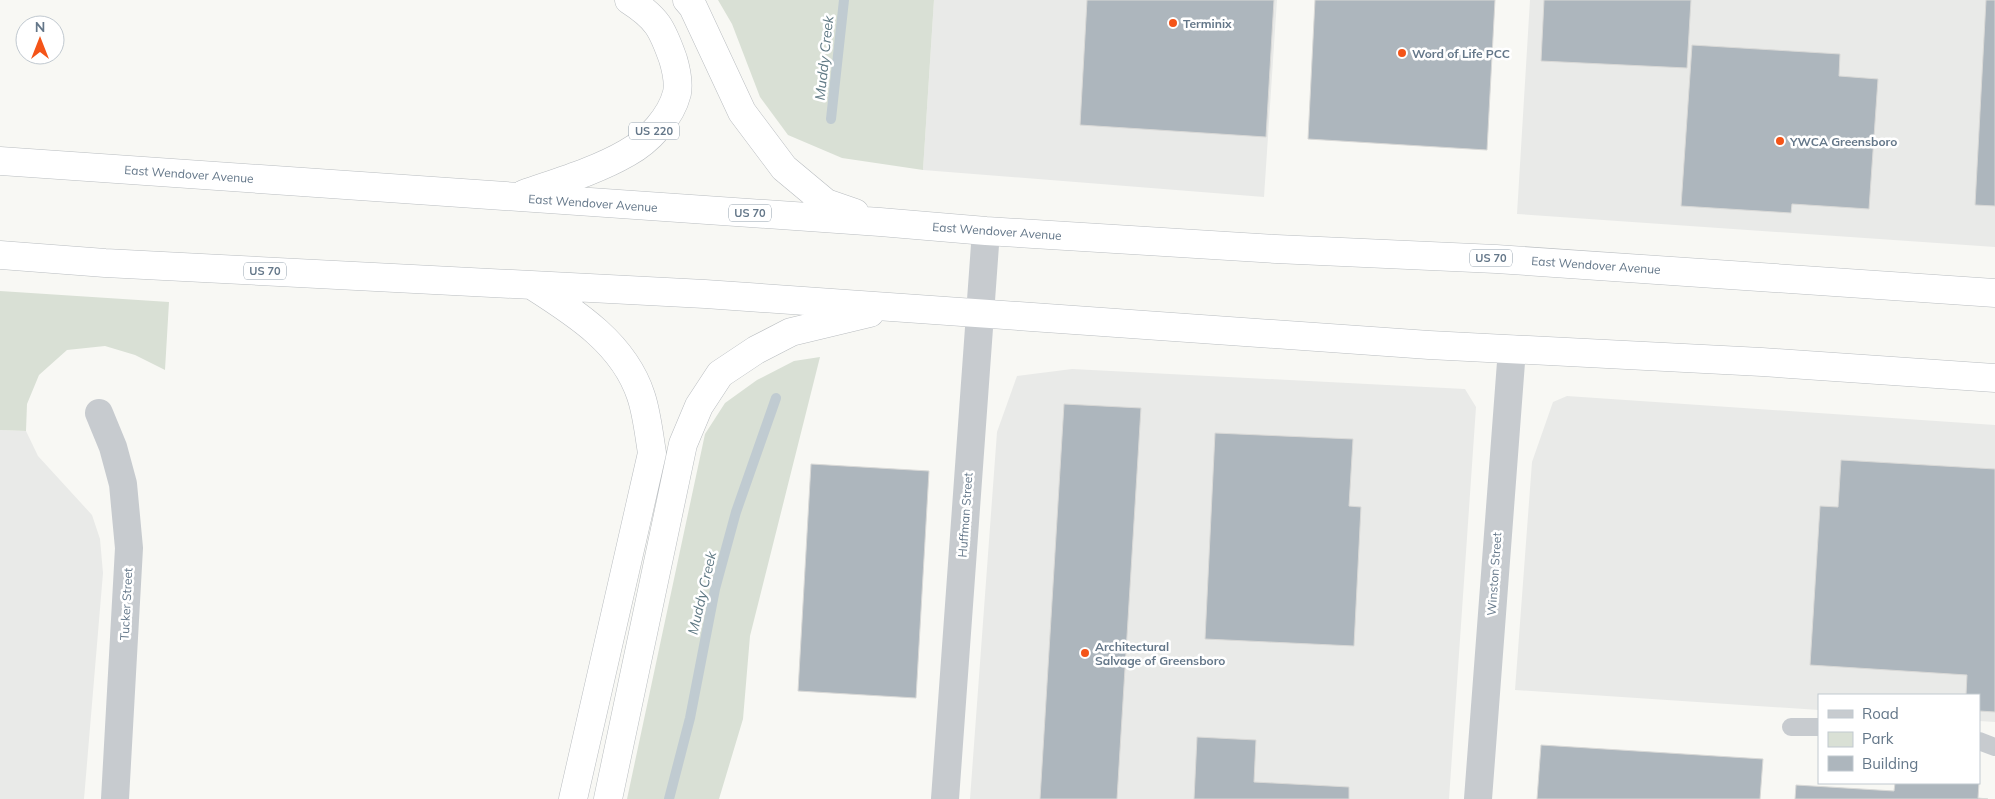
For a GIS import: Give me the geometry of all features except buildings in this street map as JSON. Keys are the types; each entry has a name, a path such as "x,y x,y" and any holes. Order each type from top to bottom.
{"highway":[{"name":"US 220","path":"515,198 592,169 628,153 652,134 667,115 677,92 676,70 663,31 644,10 629,0"},
{"path":"687,0 693,7 742,112 784,168 826,203 880,222"},
{"name":"East Wendover Avenue","path":"0,161 986,231 1276,249 1496,258 1995,293"},
{"name":"US 70","path":"0,255 105,263 895,306 1419,345 1762,362 1995,378"},
{"path":"531,285 577,314 613,347 629,369 641,396 652,453 573,799"},
{"path":"608,799 683,444 699,406 720,374 756,350 792,332 895,306"}],"street":[{"name":"Huffman Street","path":"945,799 986,231"},
{"name":"Winston Street","path":"1478,799 1512,349"},
{"name":"Tucker Street","path":"99,413 113,447 123,484 129,548 115,799"}],"lane":[{"path":"1791,727 1818,727"},
{"path":"1980,741 1995,747"}],"shaded area":[{"path":"934,0 1277,0 1264,197 923,170"},
{"path":"1530,0 1995,0 1995,247 1517,214"},
{"path":"1072,369 1465,389 1476,407 1449,799 970,799 997,432 1017,376"},
{"path":"1567,396 1995,425 1995,722 1980,721 1980,694 1818,694 1818,710 1515,690 1532,462 1553,402"},
{"path":"0,430 26,431 38,456 92,515 100,539 103,573 84,799 0,799"}],"green space":[{"path":"718,0 934,0 923,170 842,158 788,135 760,97 732,24"},
{"path":"0,291 169,302 165,370 135,355 105,346 67,350 39,375 27,404 26,431 0,430"},
{"path":"820,357 750,636 743,719 719,799 627,799 705,434 725,403 757,380 794,361"}],"waterway":[{"name":"Muddy Creek","path":"831,119 844,0"},
{"name":"Muddy Creek","path":"669,799 690,718 715,589 736,512 776,398"}],"place":[{"name":"Terminix","path":"1173,23"},
{"name":"Word of Life PCC","path":"1402,53"},
{"name":"YWCA Greensboro","path":"1780,141"},
{"name":"Architectural Salvage of Greensboro","path":"1085,653"}]}
